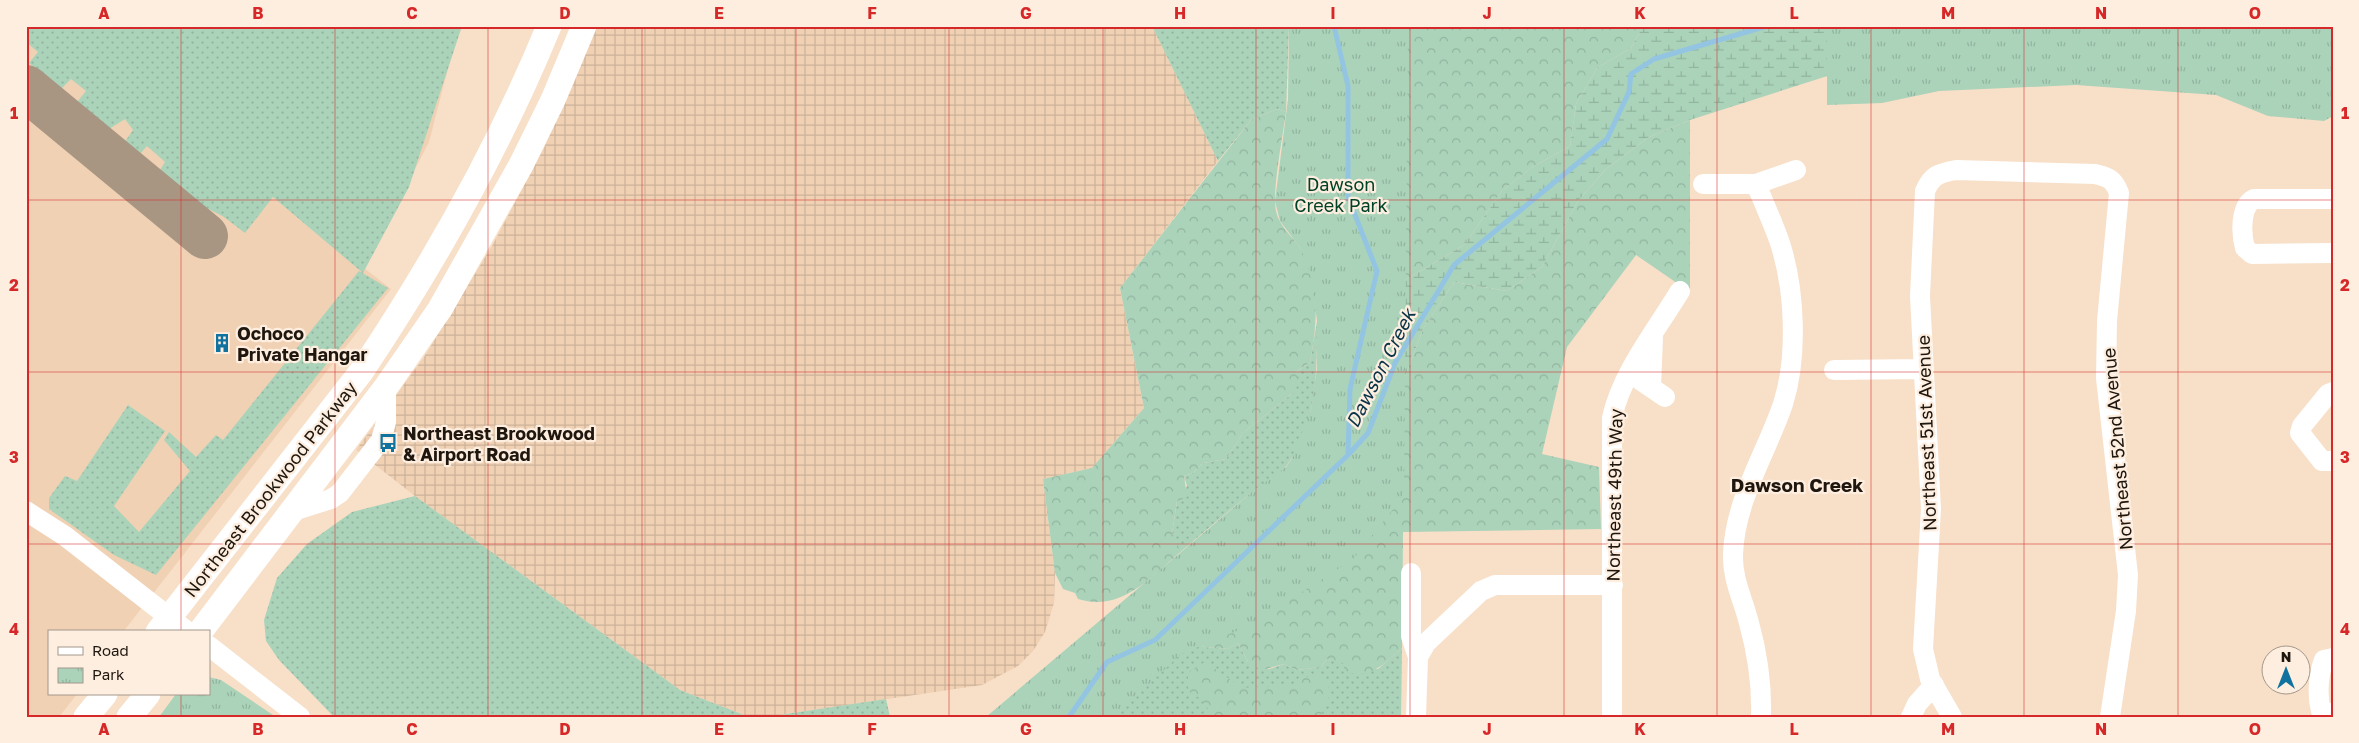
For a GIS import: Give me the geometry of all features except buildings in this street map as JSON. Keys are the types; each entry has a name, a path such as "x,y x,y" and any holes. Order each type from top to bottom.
{"main road":[{"name":"Northeast Brookwood Parkway","path":"172,627 361,372 401,312 460,211 512,110 549,26"},
{"name":"Northeast Brookwood Parkway","path":"202,630 386,387 440,309 482,238 553,100 584,26"},
{"path":"86,717 103,696"},
{"path":"129,717 146,696"}],"street":[{"path":"1703,184 1756,184 1796,170"},
{"name":"Northeast 51st Avenue","path":"1952,717 1934,685 1925,664 1923,649 1931,509 1920,296 1925,192 1930,180 1940,172 1956,170 2095,174 2108,176 2114,182"},
{"name":"Northeast 52nd Avenue","path":"2110,717 2126,611 2128,575 2106,378 2107,321 2119,200 2119,193 2114,182"},
{"path":"1756,184 1780,245 1791,307 1792,332 1791,367 1783,403 1737,518 1733,555 1736,584 1749,623 1757,667 1760,717"},
{"path":"2333,199 2254,198 2246,204 2244,209 2244,235 2246,248 2252,254 2333,253"},
{"name":"Northeast 49th Way","path":"1612,717 1612,418 1616,399 1680,291"},
{"path":"1630,373 1658,392 1653,336"},
{"path":"1834,370 1923,369"},
{"path":"2333,392 2328,394 2302,426 2300,433 2322,461 2333,462"},
{"path":"26,511 65,536 172,627"},
{"path":"1411,573 1411,636 1418,657 1416,717"},
{"path":"1418,657 1426,643 1481,591 1494,584 1613,585"},
{"path":"210,647 300,717"},
{"path":"2333,658 2324,660 2321,668 2319,704 2321,711 2333,713"},
{"path":"1911,717 1917,704 1934,685"}],"shaded area":[{"path":"26,26 459,26 429,142 364,268 391,289 125,630 48,630 48,696 75,696 59,717 26,717"},
{"path":"595,26 1152,26 1218,161 1120,288 1144,408 1092,468 1043,479 1055,573 1054,603 1045,632 1033,651 1018,666 982,685 766,717 749,717 680,690 415,496 356,450 424,357 492,246 545,146"}],"green space":[{"path":"26,26 462,26 409,187 363,273 273,197 245,233 224,217 199,204 158,173 165,162 147,146 138,156 124,143 133,130 125,119 109,129 77,102 86,91 71,79 61,89 29,63 38,52 26,42"},
{"path":"1152,26 1289,26 1286,112 1277,109 1251,120 1218,161"},
{"name":"Dawson Creek Park","path":"1289,26 1408,26 1404,492 1395,507 1353,559 1251,625 1181,654 1120,711 1118,717 986,717 1252,492 1286,467 1292,458 1311,410 1317,368 1317,321 1311,275 1301,249 1280,221 1275,201 1288,99"},
{"path":"1373,26 1643,26 1631,48 1597,68 1576,104 1570,146 1531,168 1502,191 1464,245 1407,279 1384,290"},
{"path":"1643,26 1998,26 1992,28 1979,41 1972,44 1948,48 1915,48 1690,120 1649,137 1606,169 1578,201 1542,267 1507,291 1454,282 1423,329 1398,395 1382,487 1348,544 1259,594 1197,641 1161,646 1120,666 1084,717 1027,717 1092,665 1115,638 1231,552 1297,495 1328,461 1344,428 1346,407 1339,387 1344,344 1350,327 1365,316 1384,290 1407,279 1464,245 1502,191 1531,168 1570,146 1576,104 1597,68 1631,48"},
{"path":"1827,26 2333,26 2333,116 2324,121 2268,116 2216,95 2076,85 1939,91 1882,103 1827,105"},
{"path":"1277,109 1286,112 1275,190 1276,211 1283,226 1301,249 1312,276 1316,320 1310,362 1296,372 1299,382 1294,392 1243,433 1226,459 1203,463 1193,473 1184,476 1187,497 1177,501 1172,534 1178,543 1178,554 1144,583 1120,597 1107,601 1093,602 1078,599 1075,593 1063,589 1055,573 1043,479 1092,468 1144,408 1120,288 1251,120"},
{"path":"1690,120 1690,292 1636,255 1567,347 1542,454 1599,467 1601,529 1403,532 1402,648 1383,665 1362,674 1345,671 1343,663 1327,659 1321,667 1297,670 1284,664 1261,670 1248,662 1238,643 1228,649 1204,647 1197,641 1398,395 1423,329 1454,282 1507,291 1542,267 1578,201 1606,169 1649,137"},
{"path":"359,271 388,288 156,575 114,555 49,509 49,498 65,476 77,481 128,405 165,431 114,506 139,532 190,471 164,440 169,432 196,457 216,435 223,440"},
{"path":"1317,321 1314,396 1305,432 1297,449 1280,473 1251,493 1178,554 1172,534 1177,501 1187,486 1184,476 1193,473 1203,463 1226,459 1243,433 1294,392 1295,373 1310,362"},
{"path":"415,496 680,690 749,717 334,717 279,660 266,641 264,620 277,578 307,544 352,512"},
{"path":"1197,641 1204,647 1228,649 1238,643 1248,662 1269,669 1284,664 1297,670 1321,667 1327,659 1378,669 1402,648 1401,717 1084,717"},
{"path":"1205,662 1242,688 1297,685 1303,678 1316,675 1327,684 1329,689 1328,700 1320,717 1209,717 1211,713 1201,699 1188,691 1188,672"},
{"path":"210,677 221,680 276,717 159,717 175,696 210,696"},
{"path":"886,699 890,717 766,717"}],"waterway":[{"path":"1334,26 1348,86 1348,197 1377,271 1350,389 1348,455"},
{"name":"Dawson Creek","path":"1069,717 1107,662 1155,640 1348,455 1368,433 1395,363 1454,265 1607,139 1629,92 1631,74 1654,59 1767,26"}],"taxiway":[{"path":"26,88 205,236"}],"place":[{"name":"Ochoco Private Hangar","path":"222,343"},
{"name":"Northeast Brookwood & Airport Road","path":"388,443"}],"district":[{"name":"Dawson Creek","path":"1797,484"}]}
